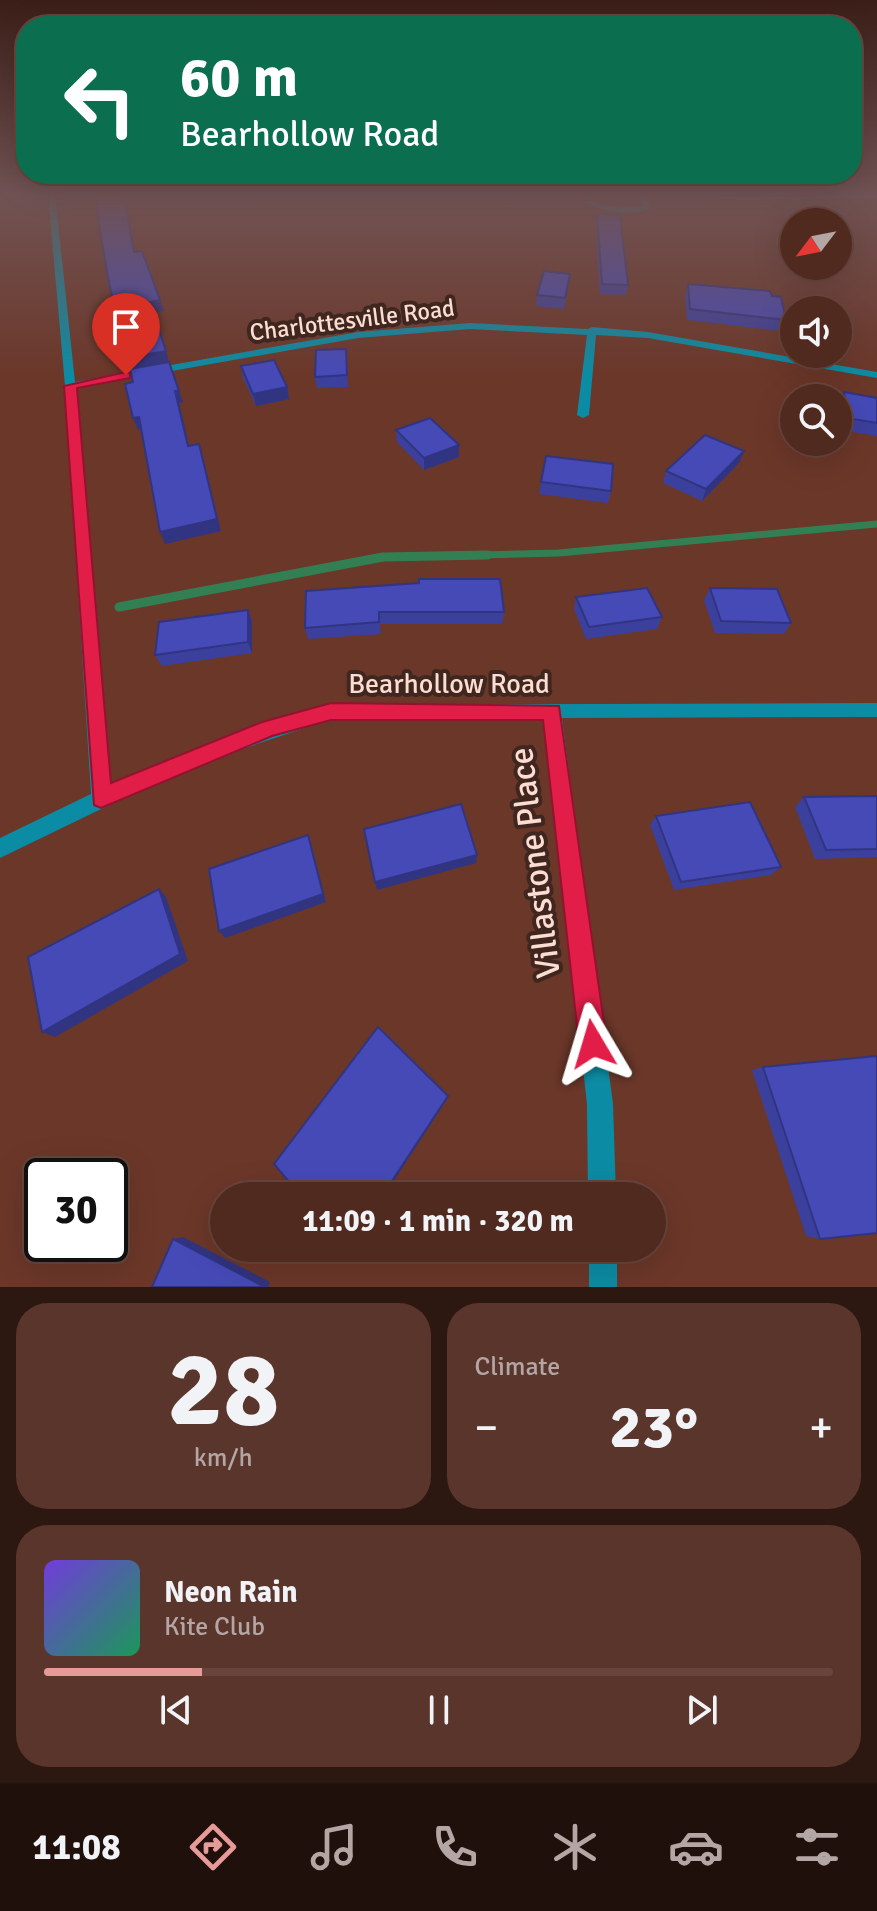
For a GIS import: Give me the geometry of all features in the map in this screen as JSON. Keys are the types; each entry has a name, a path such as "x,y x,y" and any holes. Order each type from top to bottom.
{"street":[{"path":"57,254 101,798"},
{"name":"Charlottesville Road","path":"70,386 358,335 470,326 648,335 877,375"},
{"path":"583,415 592,330"},
{"name":"Bearhollow Road","path":"0,848 101,798 269,728 331,712 877,710"},
{"name":"Villastone Place","path":"552,712 600,1104 602,1182"},
{"path":"603,1262 603,1287"}],"building":[{"path":"104,254 143,254 160,300 150,302 166,351 127,358"},
{"path":"600,254 624,254 628,285 602,284"},
{"path":"544,271 570,274 565,298 537,295"},
{"path":"688,284 770,291 772,296 780,297 780,319 690,309"},
{"path":"346,349 347,375 315,377 316,350"},
{"path":"274,360 287,387 253,394 241,366"},
{"path":"169,362 179,391 175,391 188,446 199,444 217,519 160,532 139,417 133,418 125,384 133,382 130,369"},
{"path":"852,393 877,398 877,423 852,419"},
{"path":"430,418 459,445 424,458 396,430"},
{"path":"705,435 744,451 706,489 666,471"},
{"path":"546,456 613,464 611,491 541,482"},
{"path":"419,579 500,579 504,612 379,612 379,622 305,628 306,591 419,583"},
{"path":"647,588 662,617 589,627 576,597"},
{"path":"710,588 777,589 791,623 721,621"},
{"path":"248,610 248,642 155,655 159,622"},
{"path":"877,796 877,849 826,850 804,797"},
{"path":"750,802 781,867 681,882 656,816"},
{"path":"461,804 477,855 375,882 364,829"},
{"path":"308,835 323,894 219,931 209,869"},
{"path":"159,889 180,954 42,1032 28,957"},
{"path":"378,1027 448,1096 391,1182 289,1182 274,1164"},
{"path":"877,1056 877,1233 820,1239 763,1067"},
{"path":"173,1239 210,1258 210,1262 217,1262 263,1286 263,1287 152,1287"}],"waterway":[{"path":"453,556 559,553 877,524"},
{"path":"453,556 488,555"},
{"path":"119,607 383,557 453,556"},
{"path":"400,557 453,556"}],"route":[{"path":"126,375 70,386 101,798 269,728 331,712 552,712 593,1044"}]}
